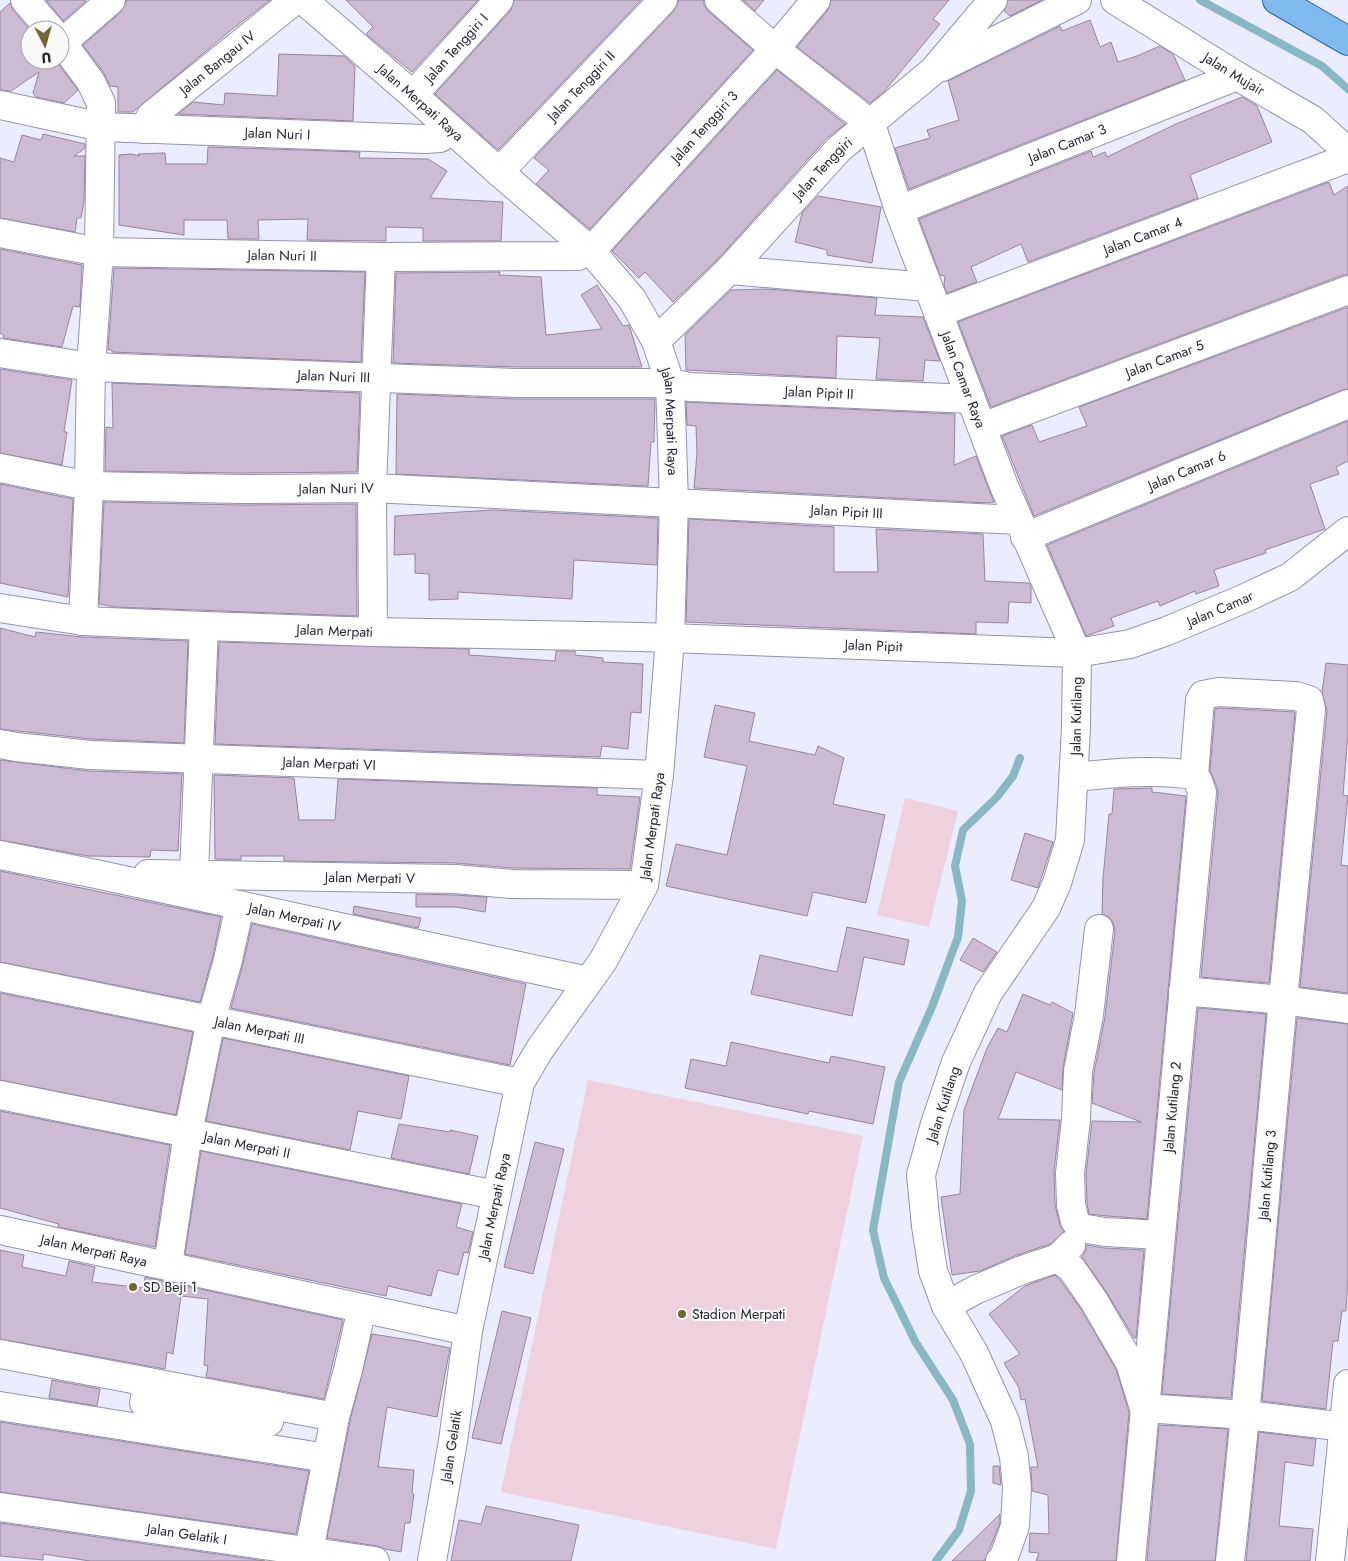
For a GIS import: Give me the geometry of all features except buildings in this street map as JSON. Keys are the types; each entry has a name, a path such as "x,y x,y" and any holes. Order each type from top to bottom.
{"main road":[{"path":"1277,0 1348,41"}],"street":[{"path":"25,0 42,20"},
{"path":"70,29 111,0"},
{"name":"Jalan Tenggiri I","path":"413,95 499,0"},
{"name":"Jalan Tenggiri II","path":"498,172 663,0"},
{"path":"719,0 775,49 871,124"},
{"name":"Jalan Tenggiri 3","path":"578,254 775,49 816,0"},
{"name":"Jalan Tenggiri","path":"656,341 729,270 839,149 933,71 993,0"},
{"path":"933,71 1077,0"},
{"name":"Jalan Mujair","path":"1115,0 1237,76 1313,120 1348,152"},
{"name":"Jalan Merpati Raya","path":"0,1230 468,1331 520,1083 540,1049 603,961 644,885 659,775 670,638 674,502 670,383 656,341 632,299 578,254 498,172 309,2"},
{"name":"Jalan Bangau IV","path":"144,129 151,116 309,2"},
{"path":"70,54 91,82 101,104 102,127 99,252 91,367 89,486 83,621"},
{"name":"Jalan Camar 3","path":"899,210 1237,76"},
{"name":"Jalan Nuri I","path":"0,105 102,127 425,140 440,138 452,130"},
{"name":"Jalan Camar Raya","path":"871,124 899,210 971,399 1021,528 1072,643"},
{"name":"Jalan Camar 4","path":"938,313 1348,158"},
{"name":"Jalan Nuri II","path":"0,233 99,252 380,257 578,254"},
{"path":"373,632 372,488 380,257"},
{"path":"729,270 928,287"},
{"name":"Jalan Camar 5","path":"982,427 1348,290"},
{"name":"Jalan Nuri III","path":"0,353 91,367 516,383 670,383"},
{"name":"Jalan Pipit II","path":"670,383 690,387 971,399"},
{"name":"Jalan Camar 6","path":"1021,528 1348,404"},
{"name":"Jalan Nuri IV","path":"0,468 89,486 242,489 372,488 468,494 674,502"},
{"name":"Jalan Pipit III","path":"674,502 1021,528"},
{"name":"Jalan Camar","path":"1072,643 1130,644 1167,631 1290,577 1348,531"},
{"name":"Jalan Merpati","path":"0,608 83,621 373,632 670,638"},
{"path":"194,874 204,626"},
{"name":"Jalan Pipit","path":"670,638 1072,643"},
{"name":"Jalan Kutilang","path":"1000,1561 1004,1556 1014,1526 1017,1488 1014,1457 1005,1421 974,1353 946,1306 932,1270 921,1175 935,1124 956,1062 988,993 1046,908 1057,884 1070,840 1074,777 1072,643"},
{"name":"Jalan Kutilang 3","path":"1194,775 1200,700 1203,695 1218,692 1296,696 1309,700 1311,705 1304,790 1283,1000 1246,1415 1230,1561"},
{"name":"Jalan Merpati VI","path":"0,744 90,756 659,775"},
{"path":"1074,777 1118,773 1172,772 1194,775"},
{"name":"Jalan Kutilang 2","path":"1131,1561 1202,792 1201,786 1194,775"},
{"name":"Jalan Merpati IV","path":"0,855 96,874 588,981"},
{"name":"Jalan Merpati V","path":"96,874 455,879 512,884 644,885"},
{"path":"168,1266 188,1133 211,1020 228,960 240,905"},
{"path":"1099,929 1089,1015 1078,1071 1076,1120 1070,1173 1071,1205 1075,1221 1081,1228 1105,1232 1161,1235"},
{"name":"Jalan Merpati III","path":"0,977 520,1083"},
{"path":"1183,991 1283,1000 1348,1009"},
{"name":"Jalan Merpati II","path":"0,1095 496,1195"},
{"path":"946,1306 975,1290 1022,1270 1058,1258 1070,1247 1081,1228"},
{"path":"1058,1258 1072,1269 1130,1363 1144,1408 1246,1415 1345,1427"},
{"path":"309,1551 335,1417 362,1308"},
{"name":"Jalan Gelatik","path":"432,1561 453,1441 468,1331"},
{"path":"0,1354 335,1417"},
{"path":"148,1382 144,1403 272,1422"},
{"path":"1330,1561 1348,1384"},
{"path":"0,1406 327,1458"},
{"name":"Jalan Gelatik I","path":"0,1507 375,1561"}],"shaded area":[{"path":"905,798 958,811 929,927 877,915"},
{"name":"Stadion Merpati","path":"588,1080 863,1136 776,1549 501,1492"}],"waterway":[{"path":"1200,0 1322,66 1348,89"},
{"path":"936,1561 959,1530 971,1491 970,1444 953,1400 916,1343 884,1278 873,1230 899,1082 932,1007 958,937 962,901 955,866 963,830 997,797 1013,776 1020,758"}],"place":[{"name":"SD Beji 1","path":"133,1287"},
{"name":"Stadion Merpati","path":"682,1314"}]}
